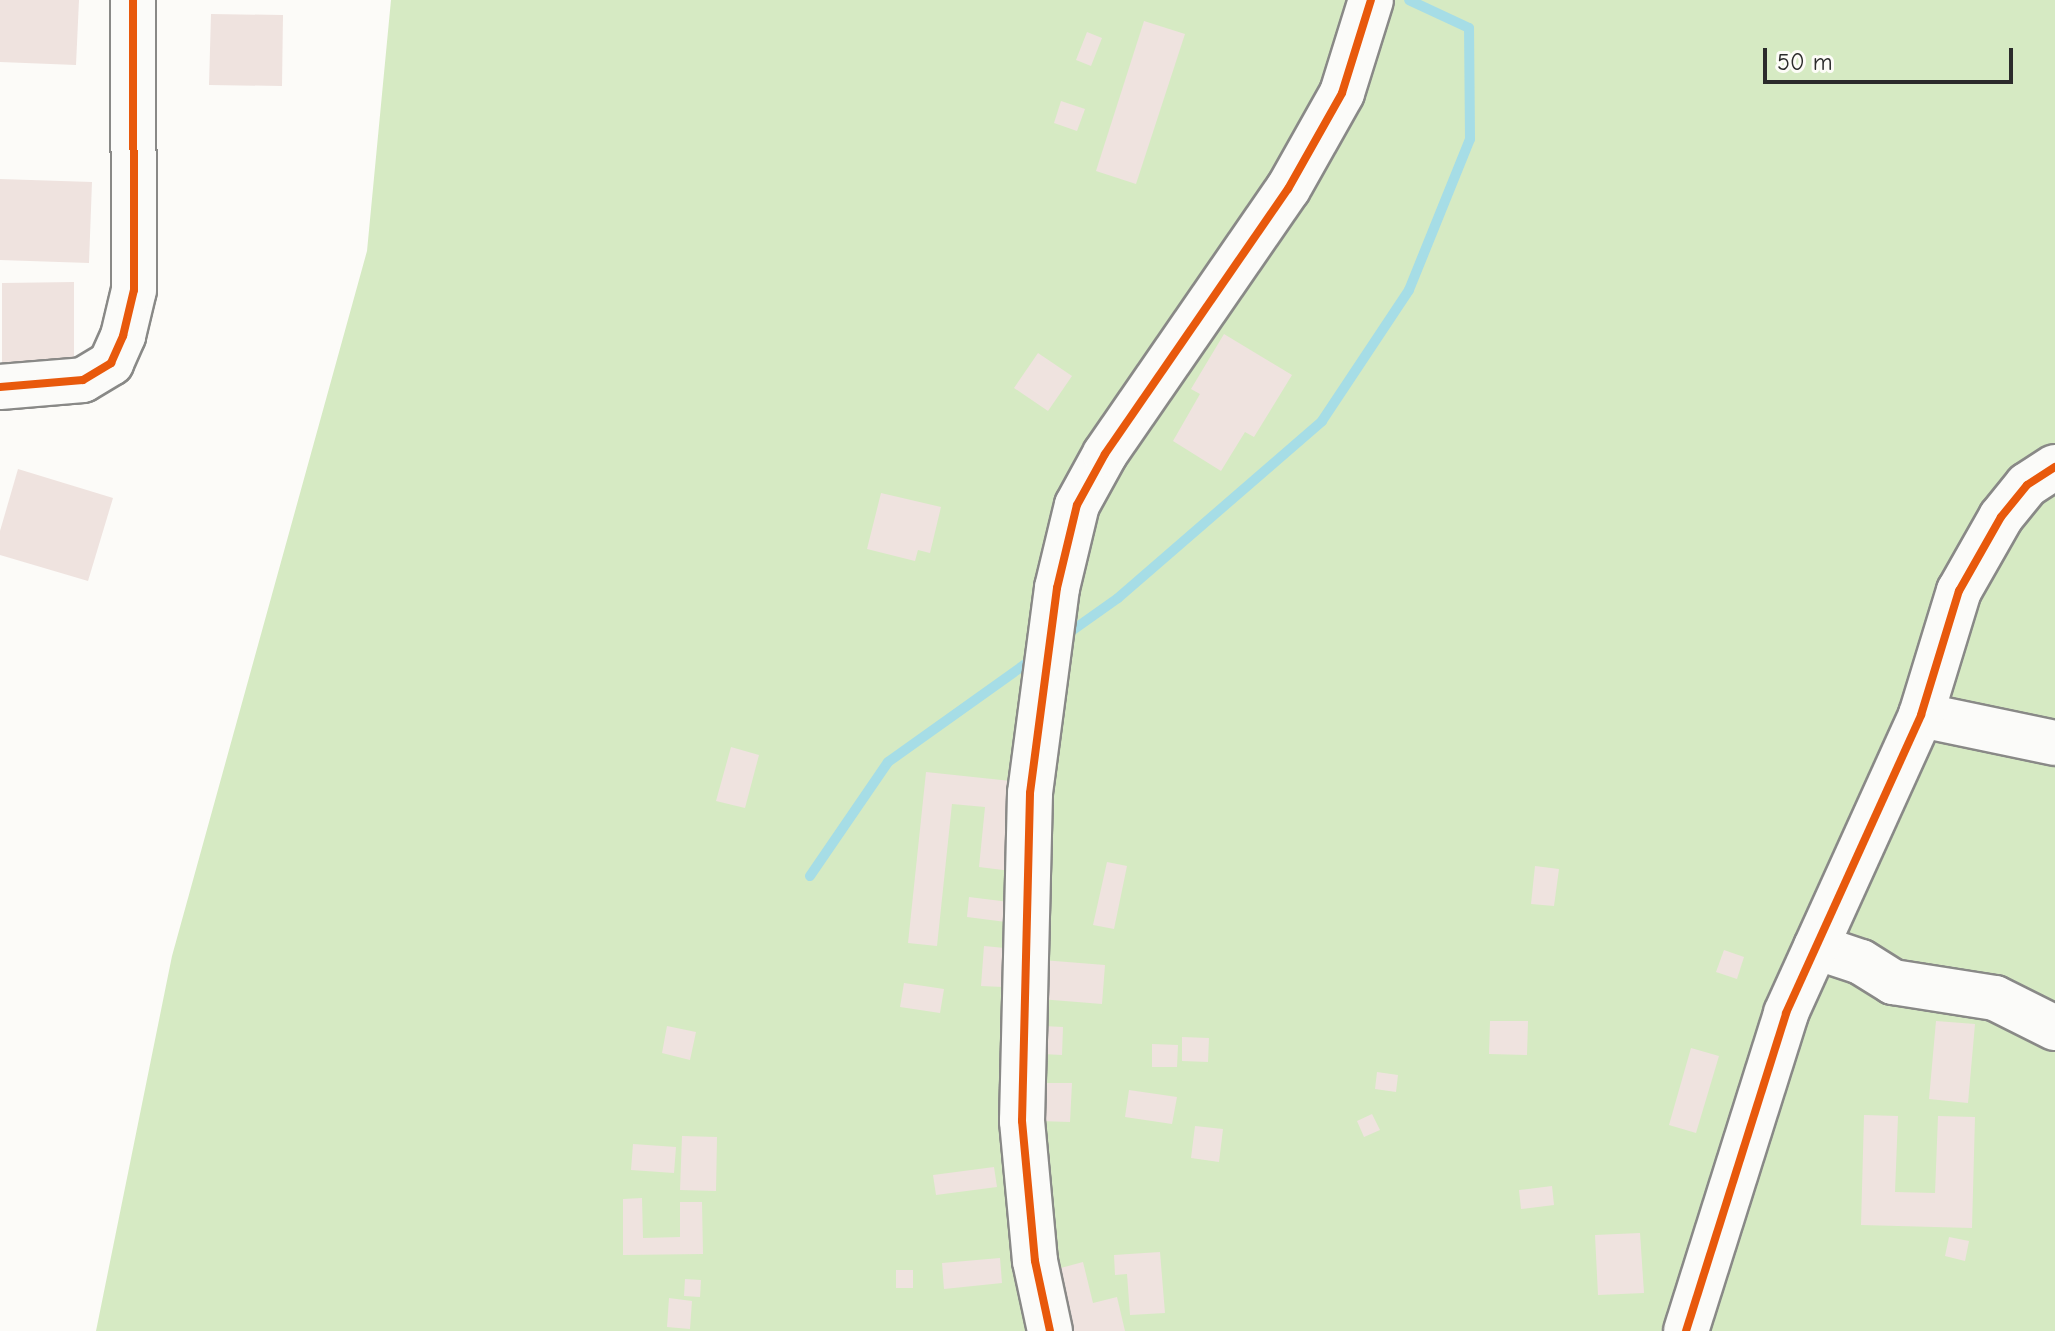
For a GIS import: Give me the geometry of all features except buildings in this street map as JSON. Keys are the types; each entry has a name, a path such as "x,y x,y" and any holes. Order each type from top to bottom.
{"street":[{"path":"0,387 83,380 111,363 123,336 134,290 133,0"},
{"path":"1050,1331 1035,1261 1022,1121 1030,793 1060,574 1077,505 1105,454 1288,189 1342,93 1371,0"},
{"path":"1686,1331 1786,1013 1921,715 1959,591 2001,517 2027,485 2055,467"},
{"path":"1921,715 2055,743"},
{"path":"1816,947 1861,962 1893,982 1995,998 2055,1028"}],"green space":[{"path":"391,0 2055,0 2055,1331 96,1331 172,956 367,251"}],"waterway":[{"path":"1063,637 1118,598 1322,421 1409,290 1470,139 1469,28 1409,0"},
{"path":"810,876 888,762 1034,658"}],"cycle path":[{"path":"0,387 83,380 111,363 123,336 134,290 133,0"},
{"path":"1050,1331 1035,1261 1022,1121 1030,793 1057,588 1077,505 1105,454 1288,189 1342,93 1371,0"},
{"path":"1686,1331 1786,1013 1921,715 1959,591 2001,517 2027,485 2055,467"}]}
